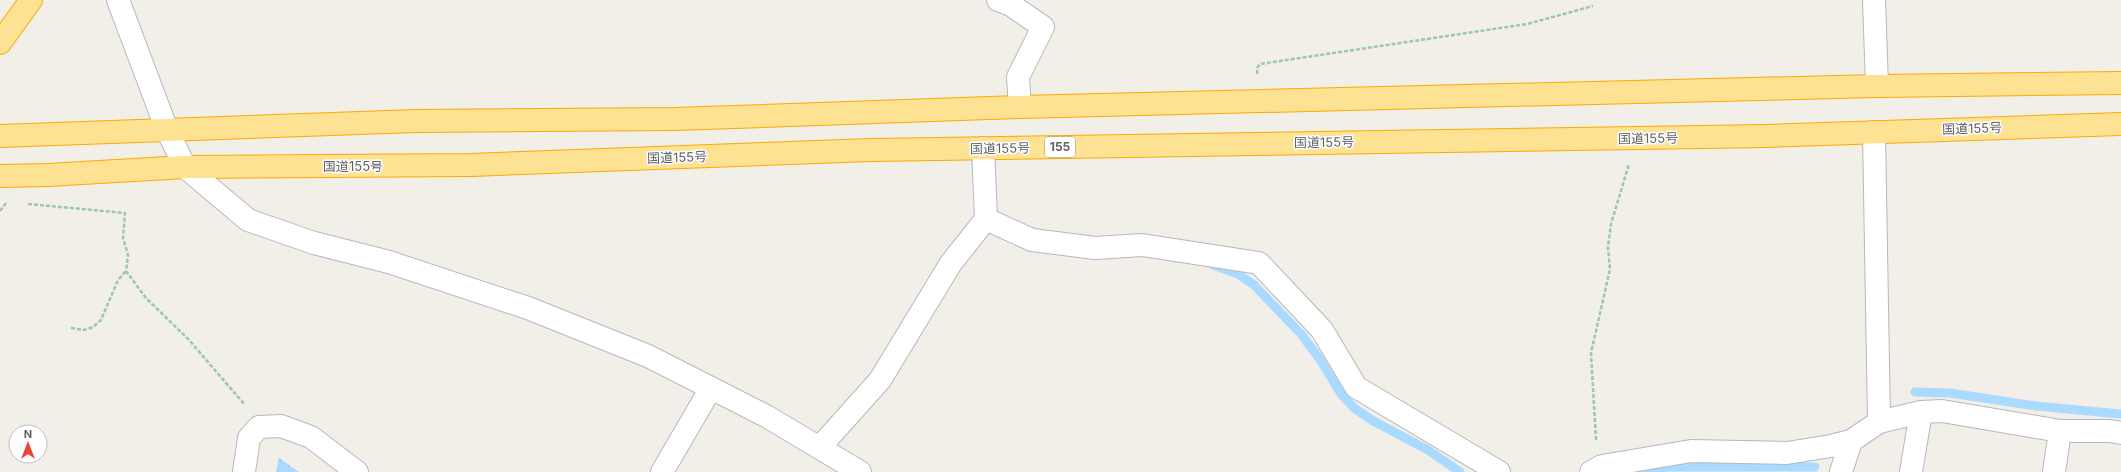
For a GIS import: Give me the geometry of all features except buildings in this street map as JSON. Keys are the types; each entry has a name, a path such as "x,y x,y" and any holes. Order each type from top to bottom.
{"highway":[{"path":"0,43 31,0"},
{"path":"0,136 416,121 675,119 1020,107 1877,86 2121,82"},
{"name":"国道155号","path":"0,176 48,175 185,167 471,165 870,150 1766,136 2121,124"}],"street":[{"path":"118,0 167,130 185,167 248,220 314,243 389,262 528,308 648,356 820,447 860,472"},
{"path":"998,0 1011,5 1043,27 1018,77 1020,107"},
{"path":"1874,0 1877,86"},
{"path":"1874,132 1879,422"},
{"path":"820,447 880,380 951,263 986,219 983,148"},
{"path":"986,219 1032,240 1095,248 1142,245 1259,263 1322,330 1356,387 1499,472"},
{"path":"662,472 711,388"},
{"path":"1911,472 1921,412"},
{"path":"1596,470 1692,451 1787,453 1831,446 1850,441 1879,422 1921,412 1942,412 2060,431 2110,431 2121,433"},
{"path":"244,472 249,438 259,427 281,426 311,437 357,472"},
{"path":"2054,472 2060,431"},
{"path":"1841,472 1850,441"}],"path":[{"path":"1257,101 1257,68 1260,64 1527,24 1593,6"},
{"path":"1596,470 1597,460 1591,353 1610,269 1608,247 1611,224 1630,162 1631,138"},
{"path":"0,211 7,202"},
{"path":"22,203 124,213 123,238 128,255 126,271 118,280 101,320 93,327 84,330 71,328"},
{"path":"126,271 146,298 189,340 263,427"}],"water":[{"path":"279,458 299,472 276,472"}],"waterway":[{"path":"1213,265 1238,274 1254,285 1301,334 1321,361 1341,394 1354,408 1373,421 1428,450 1460,472"},
{"path":"1915,392 1950,393 2036,406 2121,414"},
{"path":"1640,472 1668,467 1815,467"}]}
